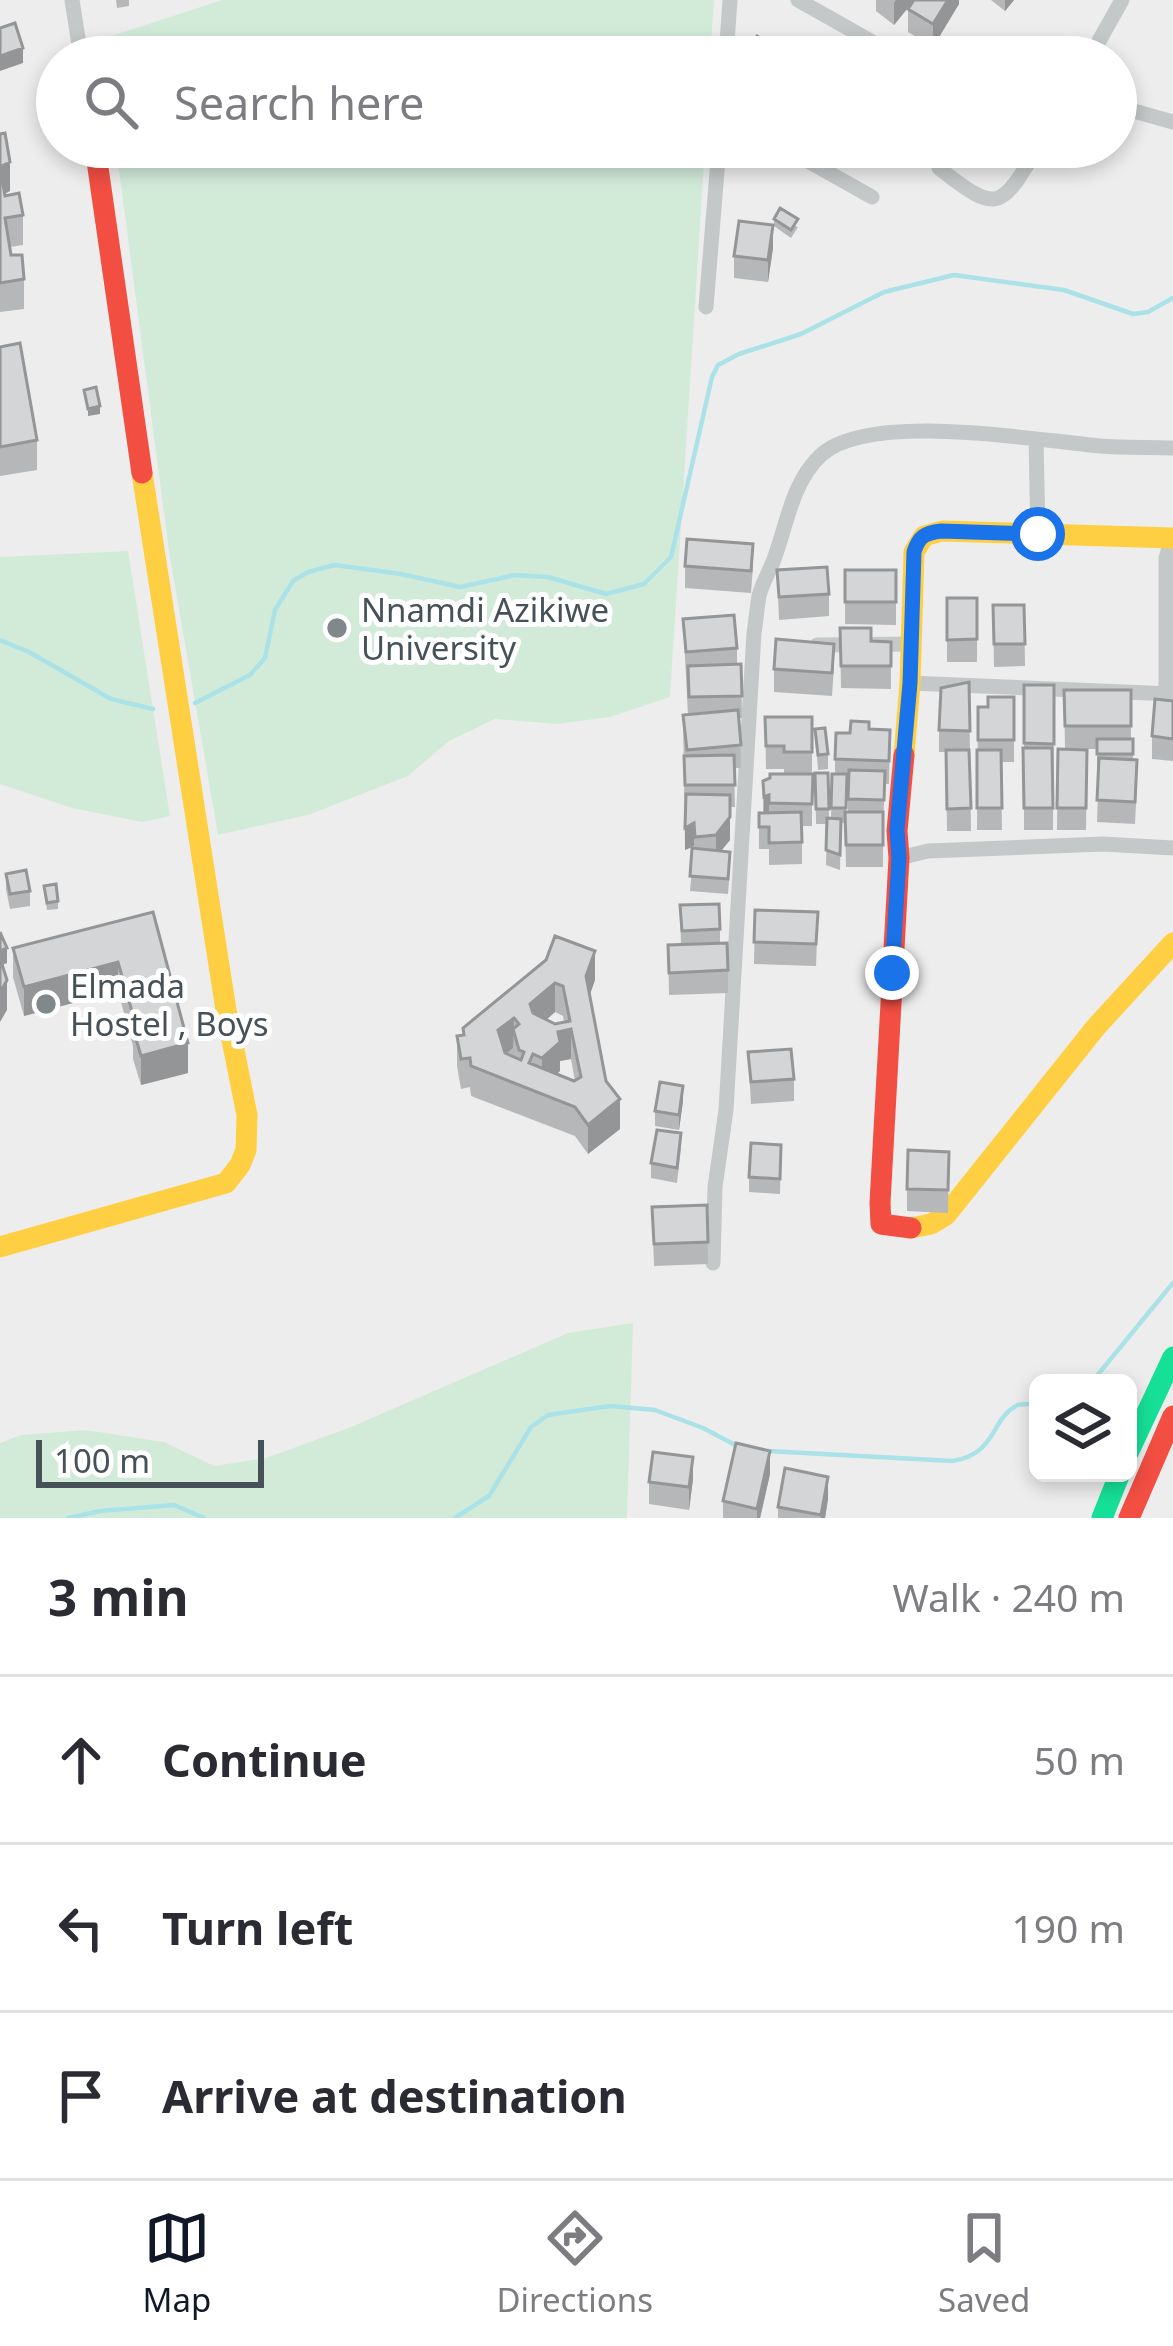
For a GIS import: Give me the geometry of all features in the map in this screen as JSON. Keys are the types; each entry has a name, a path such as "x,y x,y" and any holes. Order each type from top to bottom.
{"street":[{"path":"72,0 78,36"},
{"path":"727,36 730,0"},
{"path":"798,0 862,36"},
{"path":"1102,36 1122,0"},
{"path":"1137,112 1173,122"},
{"path":"0,1247 226,1183 246,1150 247,1115 158,585 98,168"},
{"path":"706,307 717,168"},
{"path":"820,168 872,197"},
{"path":"939,168 980,198 995,201 1004,197 1025,168"},
{"path":"713,1263 754,646 760,591 794,494 821,456 847,440 916,432 1173,448"},
{"path":"1036,440 1038,534"},
{"path":"910,683 1169,694 1166,558 1172,538 941,531 918,539 897,830 881,1224 896,1229 932,1226 946,1215 1096,1027 1173,943"},
{"path":"799,645 912,644"},
{"path":"754,646 776,646"},
{"path":"899,858 928,851 1081,845 1173,848"},
{"path":"1137,1435 1173,1357"},
{"path":"1130,1518 1173,1416"},
{"path":"1102,1518 1116,1482"}],"green space":[{"path":"222,0 714,0 711,36 111,36"},
{"path":"119,168 704,168 670,697 610,717 557,724 495,719 449,741 408,776 308,815 218,835 169,551"},
{"path":"128,551 170,816 142,822 72,808 0,784 0,557"},
{"path":"633,1323 627,1518 0,1518 0,1443 21,1435 86,1430 164,1442 214,1466 266,1458 351,1427 568,1333"}],"building":[{"path":"914,0 948,0 933,24 908,9"},
{"path":"15,23 23,48 0,56 0,28"},
{"path":"5,133 10,162 0,167 0,134"},
{"path":"0,167 5,196 19,193 23,215 5,218 11,255 22,255 24,279 0,283"},
{"path":"780,208 798,219 791,230 774,219"},
{"path":"739,221 773,225 768,260 734,256"},
{"path":"20,343 37,440 0,447 0,347"},
{"path":"96,387 100,406 88,409 84,390"},
{"path":"687,539 753,544 751,571 685,566"},
{"path":"827,567 829,594 779,597 777,570"},
{"path":"845,570 896,570 896,602 845,602"},
{"path":"947,598 977,598 977,639 947,640"},
{"path":"993,605 1024,605 1025,644 994,644"},
{"path":"734,615 737,648 686,652 683,619"},
{"path":"840,628 871,628 871,641 891,642 891,666 841,666"},
{"path":"776,639 834,644 832,673 774,669"},
{"path":"741,664 742,696 689,697 688,666"},
{"path":"969,682 970,731 939,730 941,688"},
{"path":"1024,685 1054,685 1054,744 1024,743"},
{"path":"1064,690 1131,690 1131,726 1065,726"},
{"path":"988,697 1014,697 1014,740 978,740 978,707 988,707"},
{"path":"1155,699 1173,701 1173,739 1152,736"},
{"path":"738,710 741,745 687,750 683,715"},
{"path":"765,717 812,717 812,752 784,752 784,746 766,746"},
{"path":"851,721 869,722 869,729 890,730 889,761 835,759 836,733 850,733"},
{"path":"825,728 828,754 818,755 815,729"},
{"path":"1097,739 1133,739 1133,754 1097,754"},
{"path":"1023,748 1052,748 1053,808 1024,808"},
{"path":"1058,749 1087,750 1086,808 1057,808"},
{"path":"946,750 969,750 971,808 947,809"},
{"path":"977,750 1001,750 1002,808 977,808"},
{"path":"734,755 735,785 685,785 684,756"},
{"path":"1099,758 1137,760 1135,802 1097,800"},
{"path":"849,770 885,771 884,800 848,799"},
{"path":"815,773 828,773 829,809 816,809"},
{"path":"770,774 813,774 812,804 769,803 763,781"},
{"path":"832,774 847,774 846,808 831,808"},
{"path":"686,794 730,795 730,817 716,835 695,837 694,823 685,828"},
{"path":"801,812 802,842 769,843 769,827 759,827 759,813"},
{"path":"845,812 883,812 883,845 846,845"},
{"path":"827,818 841,819 840,855 826,850"},
{"path":"692,848 730,852 728,879 690,876"},
{"path":"26,870 30,891 10,894 6,874"},
{"path":"56,884 58,901 47,903 44,886"},
{"path":"719,904 720,929 682,931 680,905"},
{"path":"755,910 818,912 816,944 754,942"},
{"path":"153,912 188,1043 141,1056 118,962 24,987 13,948"},
{"path":"555,936 595,951 586,976 606,1081 620,1099 588,1125 575,1107 471,1066 470,1058 461,1059 457,1036 464,1035 463,1028 546,960","holes":["555,983 563,986 570,1021 555,1024 533,1013 530,1004","514,1018 519,1024 513,1029 519,1050 524,1052 521,1060 505,1053 498,1030","571,1029 581,1077 574,1081 529,1063 533,1054 542,1058 560,1042 558,1032"]},
{"path":"727,943 728,970 669,973 668,945"},
{"path":"0,958 7,980 0,993"},
{"path":"791,1049 794,1079 751,1082 748,1052"},
{"path":"660,1082 683,1086 679,1115 655,1111"},
{"path":"657,1130 681,1133 677,1168 651,1163"},
{"path":"751,1143 781,1145 780,1179 749,1177"},
{"path":"908,1150 949,1152 948,1190 907,1189"},
{"path":"707,1205 708,1242 654,1244 652,1207"},
{"path":"736,1443 770,1451 757,1509 723,1501"},
{"path":"653,1452 693,1457 689,1487 649,1482"},
{"path":"785,1468 828,1477 821,1515 778,1507"}],"waterway":[{"path":"195,703 250,675 265,658 275,610 293,581 308,572 335,565 460,587 515,575 548,577 606,594 644,584 671,557 718,365 801,334 884,292 954,275 1064,290 1133,314 1148,312 1173,298"},
{"path":"0,640 111,699 153,709"},
{"path":"1098,1374 1173,1283"},
{"path":"768,1451 952,1461 978,1451 1009,1411 1029,1404"},
{"path":"455,1518 489,1496 531,1427 548,1415 610,1406 655,1410 739,1447"},
{"path":"68,1518 174,1505 204,1518"}],"traffic: fast":[{"path":"1137,1434 1173,1357"},
{"path":"1102,1518 1116,1482"}],"traffic: slow":[{"path":"0,1247 226,1183 246,1150 247,1115 226,1010 142,473"},
{"path":"904,755 914,552 924,536 942,531 1173,538"},
{"path":"911,1228 946,1215 1096,1027 1173,943"}],"traffic: jam":[{"path":"98,168 142,473"},
{"path":"904,755 880,1203 881,1224 911,1228"},
{"path":"1129,1518 1173,1416"}],"place":[{"name":"Nnamdi Azikiwe University","path":"337,628"},
{"name":"Elmada Hostel , Boys","path":"46,1004"}],"route":[{"path":"892,973 918,539 941,531 1038,534"}]}
